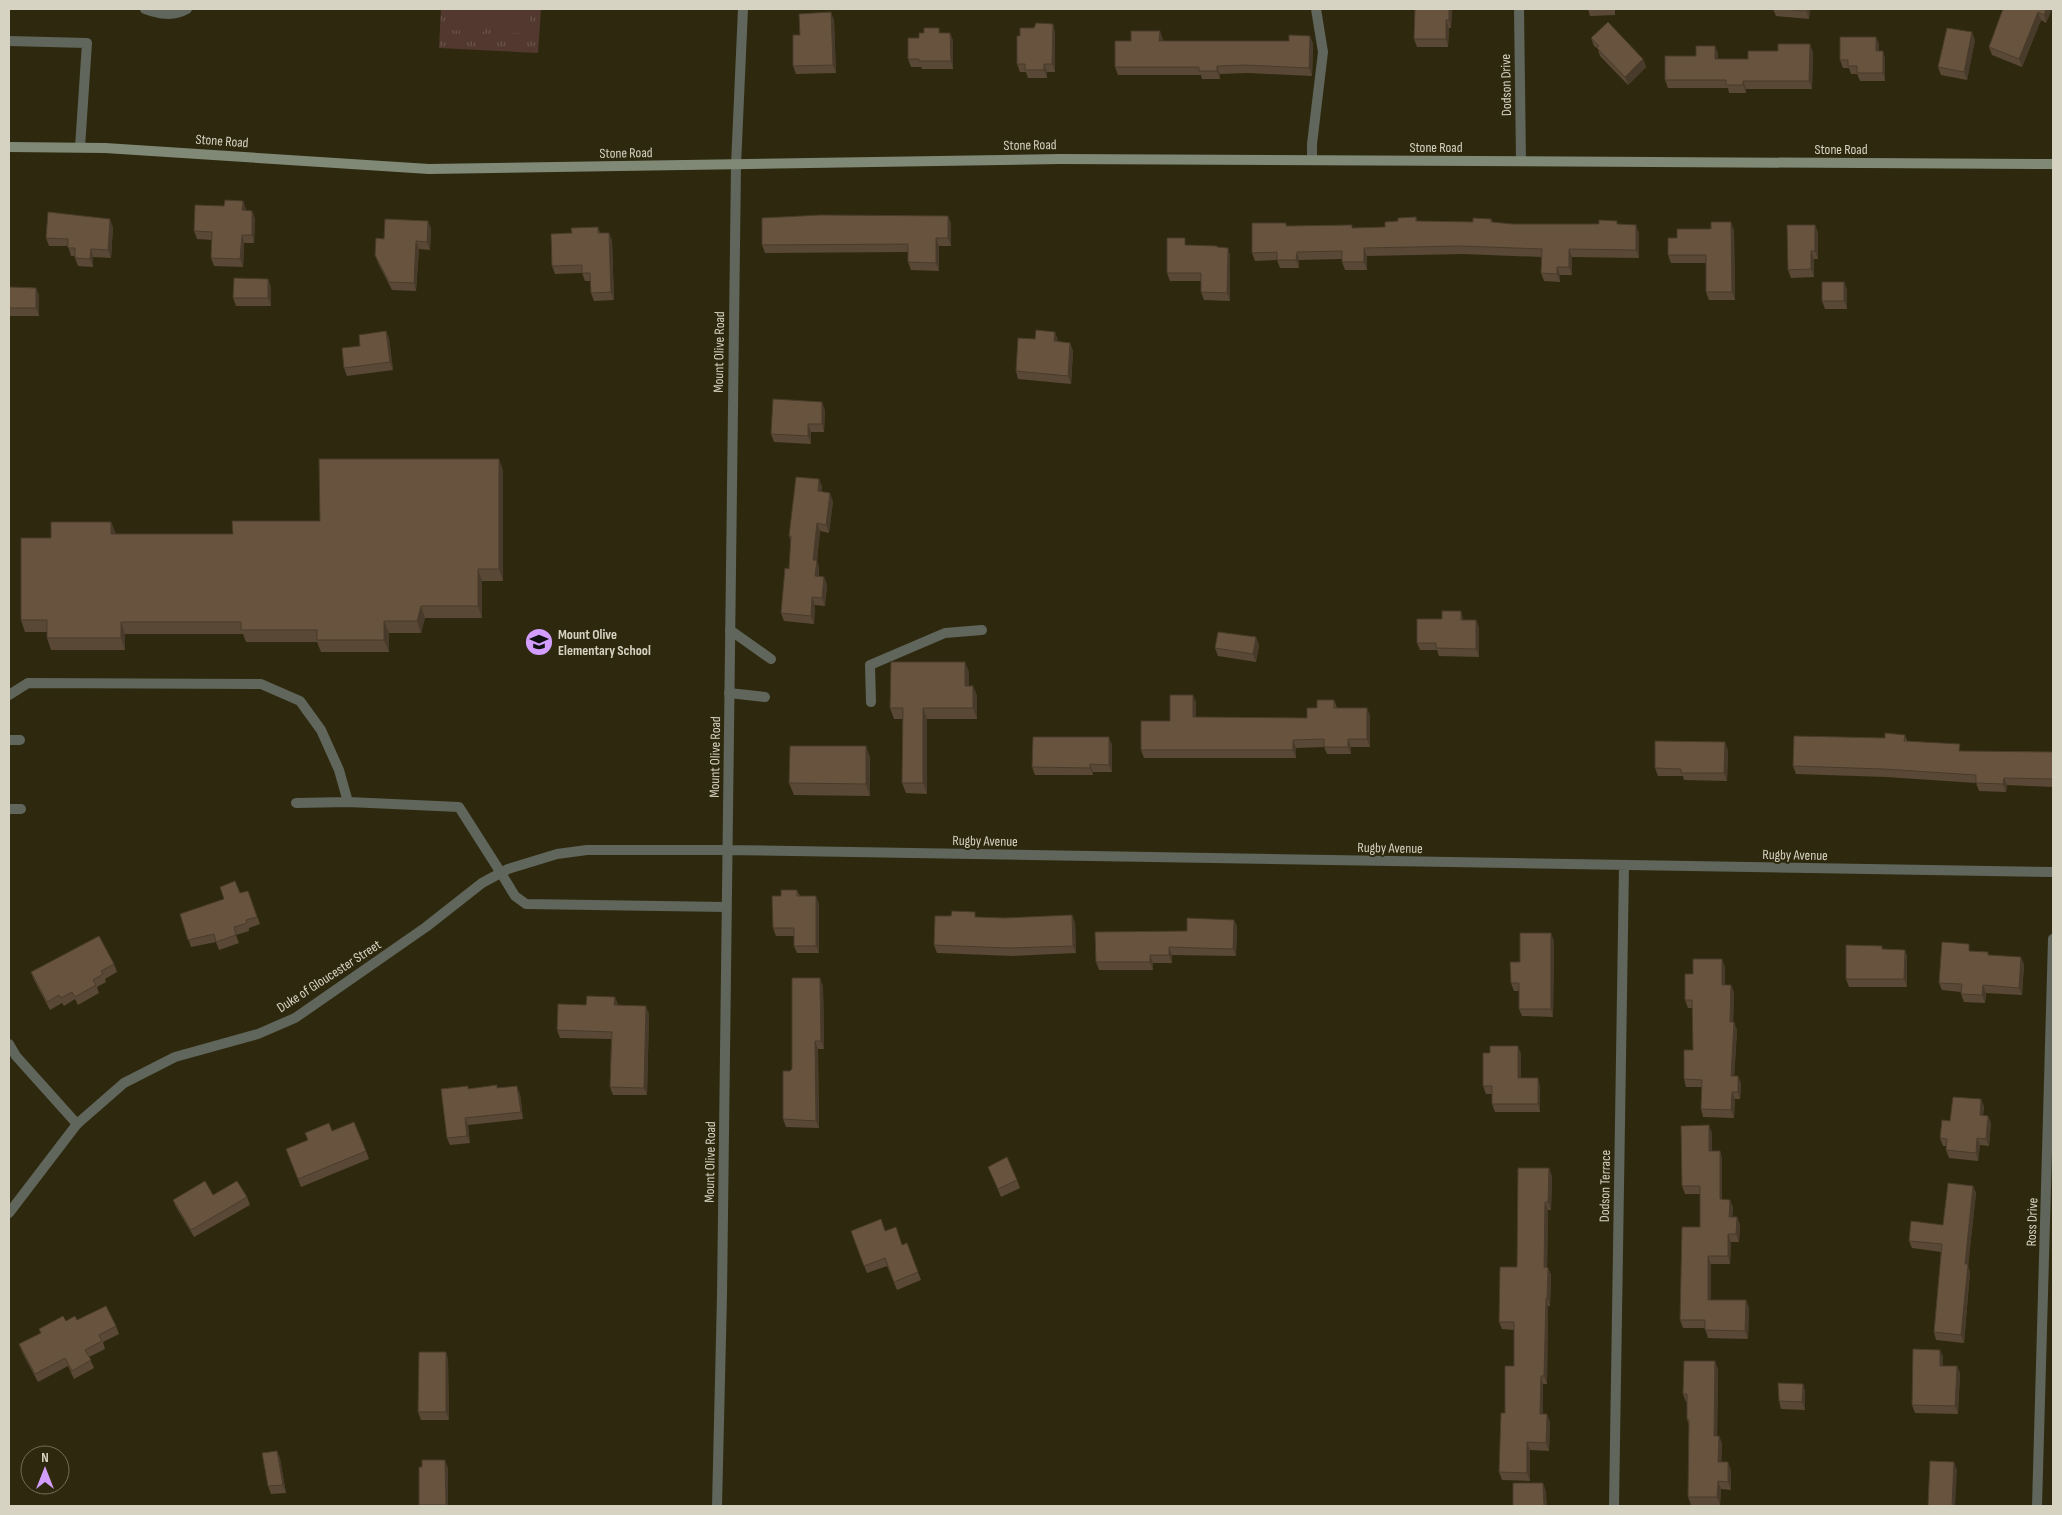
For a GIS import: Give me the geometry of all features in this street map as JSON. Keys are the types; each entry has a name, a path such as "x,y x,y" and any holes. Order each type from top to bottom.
{"street":[{"path":"145,9 160,14 180,13 187,9"},
{"name":"Mount Olive Road","path":"716,1506 722,1295 736,165 743,9"},
{"path":"1312,160 1312,144 1323,52 1316,9"},
{"name":"Dodson Drive","path":"1519,9 1521,161"},
{"path":"9,41 87,43 80,147"},
{"name":"Stone Road","path":"9,147 80,147 429,169 1060,158 2053,164"},
{"path":"730,630 772,659"},
{"path":"871,702 870,665 945,633 982,630"},
{"path":"9,695 28,684 262,684 300,701 321,730 340,770 348,802"},
{"path":"729,693 765,697"},
{"path":"296,803 348,802 459,808 514,896 526,904 726,908"},
{"path":"9,809 21,809"},
{"name":"Duke of Gloucester Street","path":"9,1213 77,1124 124,1084 174,1057 258,1034 295,1018 426,928 482,883 508,869 557,854 587,850 727,850"},
{"name":"Rugby Avenue","path":"727,850 2053,872"},
{"name":"Dodson Terrace","path":"1614,1506 1624,866"},
{"name":"Ross Drive","path":"2037,1506 2053,940"},
{"path":"9,1044 16,1056 77,1124"}],"green space":[{"path":"441,9 541,9 538,53 439,48"},
{"path":"453,9 486,9 485,32 452,30"},
{"path":"497,9 530,9 529,34 496,32"}],"building":[{"path":"1415,9 1449,9 1449,20 1446,20 1446,39 1414,39"},
{"path":"1779,9 1807,9 1806,11"},
{"path":"2003,9 2046,9 2044,15 2038,12 2019,59 1989,47"},
{"path":"831,12 833,65 793,66 793,35 800,35 799,14"},
{"path":"1608,22 1643,59 1625,77 1597,48 1599,46 1591,38"},
{"path":"1036,23 1053,24 1052,64 1044,64 1044,70 1025,70 1025,64 1017,64 1017,36 1020,36 1020,28 1034,28"},
{"path":"924,28 939,28 939,33 950,33 951,61 908,59 908,38 919,38 919,33 924,33"},
{"path":"1947,28 1972,32 1964,72 1938,67"},
{"path":"1131,31 1160,31 1159,41 1289,41 1289,35 1310,36 1309,68 1245,65 1217,66 1217,71 1199,71 1199,67 1115,67 1115,41 1131,41"},
{"path":"1840,37 1876,37 1876,51 1883,51 1883,73 1857,73 1857,66 1848,66 1848,60 1840,60"},
{"path":"1778,44 1810,44 1809,81 1743,81 1743,85 1726,85 1726,80 1665,80 1665,56 1696,56 1696,46 1715,46 1715,59 1748,59 1748,51 1778,51"},
{"path":"225,200 243,201 242,210 252,211 252,235 242,235 240,259 211,258 212,232 194,231 195,205 224,206"},
{"path":"48,212 110,219 108,250 91,249 90,259 75,258 75,248 68,248 68,239 46,238"},
{"path":"821,215 948,216 948,238 936,238 936,263 908,262 908,244 762,245 762,218"},
{"path":"1416,217 1416,221 1473,222 1473,218 1491,219 1491,222 1512,224 1599,224 1599,220 1617,221 1617,224 1636,225 1636,250 1569,249 1569,267 1557,267 1557,274 1541,273 1542,249 1461,246 1364,248 1364,262 1342,262 1342,251 1297,252 1296,260 1277,260 1277,252 1252,253 1252,223 1286,223 1286,226 1352,225 1352,228 1385,227 1385,222 1398,221 1398,218"},
{"path":"385,219 428,221 427,242 416,241 414,283 389,282 375,255 376,238 384,239"},
{"path":"1711,222 1731,222 1732,292 1706,292 1706,255 1668,255 1668,238 1677,238 1677,229 1711,229"},
{"path":"1787,225 1815,225 1815,251 1811,251 1811,269 1788,270"},
{"path":"598,227 598,233 609,233 611,292 591,293 590,273 582,273 582,265 552,266 551,234 572,233 571,228"},
{"path":"1167,238 1185,238 1185,245 1228,248 1227,293 1201,292 1201,273 1167,273"},
{"path":"234,278 268,279 268,298 233,298"},
{"path":"1822,282 1844,282 1844,301 1822,301"},
{"path":"9,287 36,288 36,308 9,308"},
{"path":"1036,330 1055,332 1054,341 1070,343 1068,376 1016,371 1018,338 1035,339"},
{"path":"386,331 390,362 344,368 342,348 360,346 359,335"},
{"path":"773,399 822,402 822,424 808,424 808,436 771,434"},
{"path":"319,459 499,459 499,569 478,569 478,606 421,606 417,621 384,621 384,640 317,640 317,630 241,630 241,622 121,622 121,638 47,638 47,620 21,620 21,538 51,538 51,522 111,522 111,534 233,534 232,521 320,521"},
{"path":"796,477 819,479 818,491 830,493 826,525 817,523 813,560 817,560 815,576 824,577 822,598 812,597 811,616 781,613 785,568 789,569 791,536 789,536"},
{"path":"1442,611 1461,611 1461,620 1476,620 1476,649 1436,648 1436,643 1417,643 1417,619 1442,619"},
{"path":"1218,632 1256,637 1253,654 1215,648"},
{"path":"891,662 965,662 965,686 973,686 973,708 923,708 923,783 902,783 903,708 890,708"},
{"path":"1170,695 1193,695 1193,717 1307,718 1307,708 1317,708 1317,700 1334,700 1334,708 1367,708 1367,739 1348,739 1348,747 1324,747 1324,739 1293,740 1293,750 1141,750 1141,721 1170,721"},
{"path":"1885,733 1905,735 1904,741 1960,744 1959,751 2053,752 2053,779 2004,778 2003,784 1976,783 1976,775 1793,766 1794,736 1885,738"},
{"path":"1033,737 1109,737 1109,765 1090,764 1090,768 1032,767"},
{"path":"1655,741 1725,742 1724,773 1681,773 1681,769 1655,768"},
{"path":"790,746 866,746 866,784 789,783"},
{"path":"235,881 240,893 248,891 257,917 246,920 247,923 234,927 236,935 216,942 214,934 188,940 180,914 224,899 220,887"},
{"path":"781,890 797,890 797,896 816,896 816,946 794,946 794,928 773,928 772,896 781,896"},
{"path":"952,911 975,912 975,917 1005,918 1072,915 1073,946 1009,948 934,945 935,916 951,916"},
{"path":"1187,918 1234,920 1233,949 1169,947 1169,955 1150,955 1150,962 1096,962 1095,932 1187,931"},
{"path":"1520,933 1551,933 1551,1009 1519,1009 1519,983 1511,983 1510,962 1520,962"},
{"path":"99,936 114,964 101,971 103,974 93,980 96,985 75,997 72,992 61,998 59,995 47,1002 31,972"},
{"path":"1942,942 1969,944 1969,951 1988,952 1988,955 2021,957 2019,988 1983,985 1982,995 1961,994 1962,984 1939,983"},
{"path":"1846,945 1882,946 1882,949 1905,950 1904,979 1846,979"},
{"path":"1693,959 1722,959 1722,985 1731,985 1730,1022 1734,1022 1731,1076 1738,1076 1738,1092 1732,1092 1731,1110 1701,1109 1702,1080 1684,1079 1684,1050 1693,1050 1692,1000 1685,1000 1685,974 1693,974"},
{"path":"792,978 820,978 821,1041 815,1041 816,1121 783,1119 783,1071 790,1071 792,1069"},
{"path":"587,996 615,997 614,1005 646,1006 644,1088 610,1087 612,1032 557,1030 558,1004 586,1005"},
{"path":"1490,1046 1518,1046 1518,1078 1538,1078 1538,1104 1492,1104 1492,1086 1483,1086 1483,1053 1490,1053"},
{"path":"497,1085 497,1088 517,1086 521,1112 465,1118 467,1136 447,1138 441,1089 468,1086 468,1089"},
{"path":"1953,1097 1981,1099 1980,1115 1988,1116 1986,1139 1977,1138 1976,1153 1946,1150 1947,1139 1940,1138 1942,1120 1950,1121"},
{"path":"354,1122 366,1151 298,1179 286,1149 308,1140 305,1133 329,1123 332,1131"},
{"path":"1709,1125 1709,1151 1720,1151 1720,1199 1730,1200 1729,1217 1737,1217 1736,1234 1728,1234 1728,1256 1708,1256 1708,1300 1746,1300 1745,1331 1705,1330 1705,1320 1680,1320 1682,1227 1700,1227 1700,1186 1682,1186 1681,1126"},
{"path":"1007,1157 1017,1180 998,1189 988,1167"},
{"path":"1518,1168 1549,1168 1548,1202 1545,1202 1544,1267 1548,1268 1547,1298 1544,1376 1541,1376 1540,1414 1547,1414 1546,1443 1527,1442 1527,1473 1499,1472 1501,1413 1505,1413 1505,1366 1514,1366 1514,1322 1499,1322 1500,1267 1517,1267"},
{"path":"205,1181 213,1195 237,1181 247,1197 191,1230 173,1200"},
{"path":"1948,1183 1973,1186 1965,1264 1968,1264 1961,1335 1934,1332 1942,1244 1909,1241 1911,1221 1943,1225"},
{"path":"881,1219 885,1231 896,1227 902,1245 907,1243 918,1272 894,1282 885,1258 864,1266 851,1231"},
{"path":"106,1306 116,1326 99,1335 102,1341 85,1350 91,1360 72,1371 65,1358 35,1374 19,1344 41,1333 39,1329 63,1316 66,1321 75,1316 77,1320"},
{"path":"1913,1349 1940,1350 1940,1366 1957,1366 1955,1406 1912,1405"},
{"path":"419,1352 446,1352 446,1412 418,1412"},
{"path":"1684,1361 1715,1361 1714,1436 1719,1436 1718,1462 1728,1462 1728,1482 1718,1481 1717,1497 1688,1497 1689,1420 1687,1419 1687,1394 1683,1394"},
{"path":"1778,1383 1803,1384 1802,1402 1779,1401"},
{"path":"277,1451 283,1485 268,1486 262,1453"},
{"path":"422,1460 445,1460 446,1505 419,1505 419,1467 422,1467"},
{"path":"1930,1461 1954,1462 1952,1506 1928,1506"},
{"path":"1513,1483 1543,1483 1544,1506 1513,1506"}],"place":[{"name":"Mount Olive Elementary School","path":"539,642"}]}
